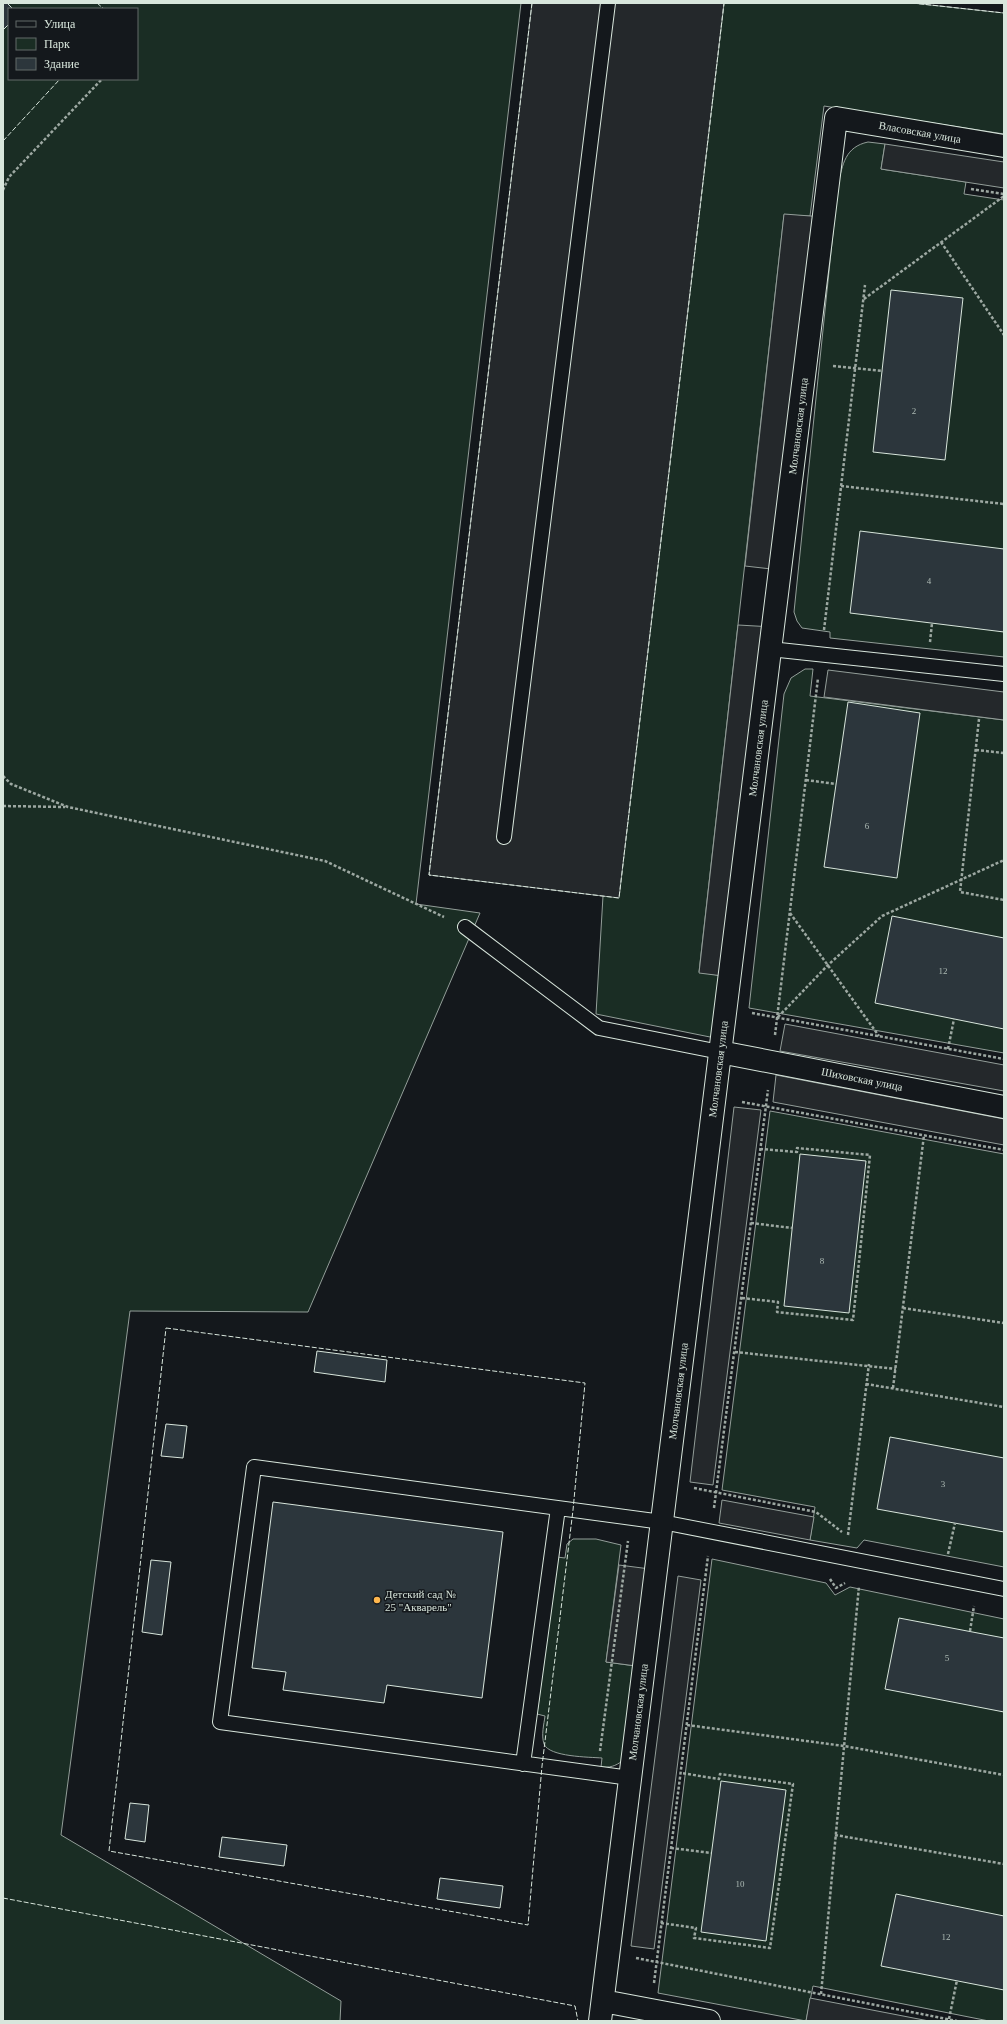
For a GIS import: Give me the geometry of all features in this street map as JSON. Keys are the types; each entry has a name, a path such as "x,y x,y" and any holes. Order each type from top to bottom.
{"street":[{"name":"Власовская улица","path":"836,118 1004,146"},
{"name":"Молчановская улица","path":"601,2011 836,118"},
{"name":"Шиховская улица","path":"720,1052 1004,1107"},
{"path":"601,2011 709,2021"}],"lane":[{"path":"504,838 608,3"},
{"path":"770,649 1004,674"},
{"path":"465,927 599,1028 720,1052"},
{"path":"630,1778 220,1722 254,1467 662,1522 1004,1589"},
{"path":"523,1764 558,1508"}],"path":[{"path":"3,190 9,177 101,80"},
{"path":"971,189 1004,195"},
{"path":"864,299 1004,195"},
{"path":"941,242 1004,336"},
{"path":"824,634 865,285"},
{"path":"806,364 883,371"},
{"path":"841,486 1004,504"},
{"path":"930,646 932,623"},
{"path":"775,1041 819,670"},
{"path":"979,719 960,892 1004,900"},
{"path":"976,750 1004,753"},
{"path":"3,776 11,784 68,807 325,861 465,927"},
{"path":"806,780 836,784"},
{"path":"3,806 68,807"},
{"path":"777,1018 828,966 882,916 1004,860"},
{"path":"790,913 880,1036"},
{"path":"726,1008 1004,1059"},
{"path":"948,1049 954,1019"},
{"path":"714,1516 769,1085"},
{"path":"714,1097 1004,1150"},
{"path":"894,1388 924,1135"},
{"path":"742,1298 778,1302 777,1312 853,1320 870,1155 797,1148 797,1152 761,1149"},
{"path":"751,1223 792,1228"},
{"path":"904,1308 1004,1323"},
{"path":"735,1352 869,1364 896,1368"},
{"path":"848,1536 869,1364"},
{"path":"866,1384 1004,1407"},
{"path":"667,1483 816,1512 854,1540"},
{"path":"947,1561 954,1523"},
{"path":"599,1756 628,1539"},
{"path":"653,1985 709,1553"},
{"path":"821,1994 860,1583"},
{"path":"970,1631 974,1606"},
{"path":"686,1725 844,1746 1004,1775"},
{"path":"661,1923 696,1928 694,1938 770,1948 793,1784 720,1774 719,1778 681,1773"},
{"path":"835,1835 1004,1864"},
{"path":"671,1848 711,1853"},
{"path":"608,1952 957,2021"},
{"path":"949,2019 957,1980"}],"green space":[{"path":"3,3 521,3 416,904 480,913 308,1312 130,1311 61,1835 341,2001 340,2021 3,2021"},
{"path":"724,3 912,3 1004,13 1004,134 824,106 810,216 784,215 699,972 723,976 715,1038 596,1014 603,896 619,897"},
{"path":"868,142 885,144 881,169 966,182 964,194 1004,200 1004,657 830,638 830,632 802,628 797,621 794,612 838,184 846,157 854,148 860,144"},
{"path":"805,669 813,669 810,696 1004,720 1004,1053 749,1008 784,694 791,678"},
{"path":"770,1111 1004,1154 1004,1567 864,1540 857,1548 810,1540 815,1507 722,1490"},
{"path":"573,1539 596,1539 621,1545 606,1662 636,1666 622,1761 610,1767 601,1767 602,1758 570,1756 553,1752 547,1748 544,1744 543,1737 545,1716 537,1714 557,1557 565,1558 567,1544"},
{"path":"712,1559 826,1583 835,1595 850,1587 1004,1619 1004,2021 989,2021 813,1986 806,2021 658,1993"}],"shaded area":[{"path":"532,3 724,3 619,898 429,875"},
{"path":"885,144 1004,162 1004,188 881,169"},
{"path":"784,214 824,217 780,570 745,566"},
{"path":"738,625 773,627 723,976 699,973"},
{"path":"828,670 1004,692 1004,720 824,697"},
{"path":"785,1024 1004,1065 1004,1091 780,1051"},
{"path":"776,1075 1004,1119 1004,1145 773,1102"},
{"path":"734,1107 761,1110 713,1485 690,1482"},
{"path":"722,1500 814,1517 810,1540 719,1523"},
{"path":"619,1565 650,1569 636,1666 606,1662"},
{"path":"678,1576 701,1580 654,1949 631,1946"},
{"path":"810,1998 929,2021 806,2021"}],"building":[{"path":"3,3 7,3 12,8 8,8 8,25 3,30"},
{"path":"891,290 963,298 945,460 873,452"},
{"path":"860,531 1004,549 1004,632 850,613"},
{"path":"848,702 920,713 897,878 824,867"},
{"path":"892,916 1004,938 1004,1029 875,1003"},
{"path":"800,1154 866,1161 849,1313 784,1306"},
{"path":"317,1351 387,1360 385,1382 314,1372"},
{"path":"166,1424 187,1426 183,1458 161,1456"},
{"path":"890,1437 1004,1458 1004,1532 877,1509"},
{"name":"Детский сад № 25 \"Акварель\"","path":"273,1502 503,1532 482,1698 387,1685 384,1703 283,1690 286,1672 252,1668"},
{"path":"151,1560 171,1562 162,1635 142,1632"},
{"path":"899,1618 1004,1638 1004,1712 885,1689"},
{"path":"721,1781 786,1790 766,1941 701,1932"},
{"path":"130,1803 149,1805 145,1842 125,1839"},
{"path":"222,1837 287,1845 284,1866 219,1857"},
{"path":"440,1878 503,1886 500,1908 437,1899"},
{"path":"896,1894 1004,1916 1004,1990 881,1966"}],"fence":[{"path":"97,3 103,8"},
{"path":"532,3 429,875 619,898 724,3"},
{"path":"912,3 1004,13"},
{"path":"3,141 59,80"},
{"path":"166,1328 585,1383 573,1510 542,1766 528,1925 109,1851 166,1328"},
{"path":"3,1898 575,2006 578,2021"}],"place":[{"name":"Детский сад № 25 \"Акварель\"","path":"377,1600"}]}
